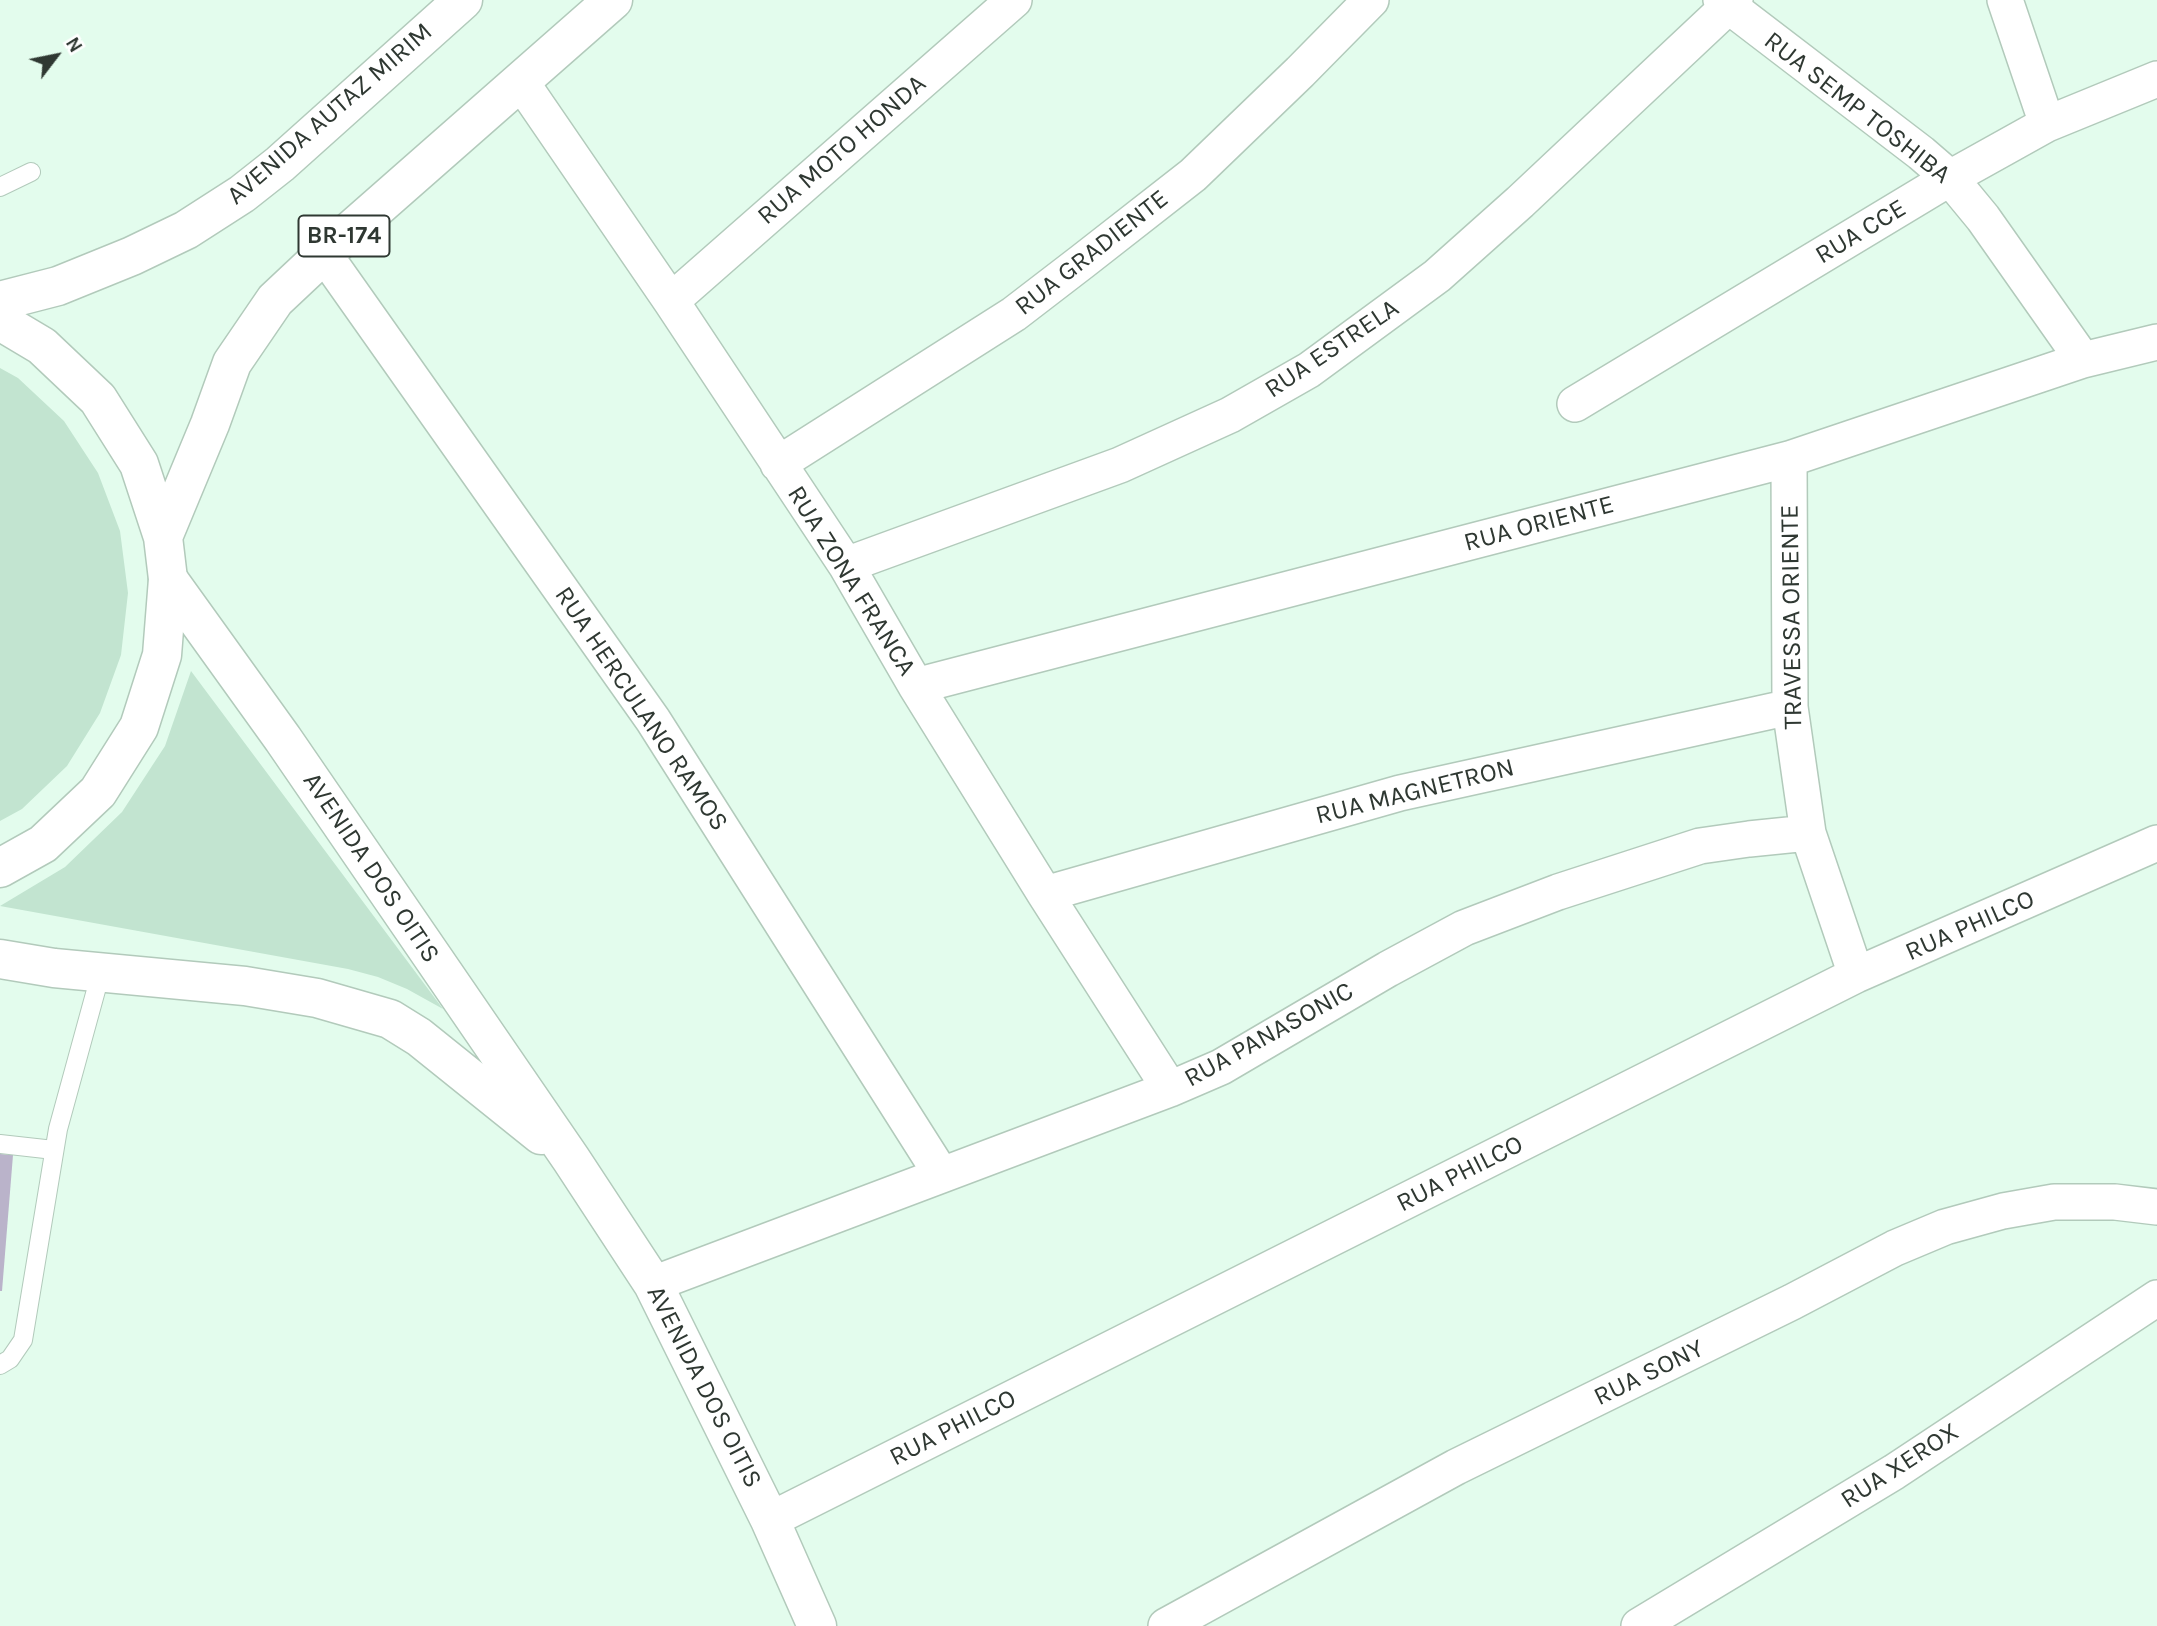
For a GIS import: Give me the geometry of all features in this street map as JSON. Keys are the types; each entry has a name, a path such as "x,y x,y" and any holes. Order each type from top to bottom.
{"main road":[{"name":"AVENIDA AUTAZ MIRIM","path":"0,301 58,286 132,256 186,230 242,194 280,164 463,0"},
{"name":"BR-174","path":"163,537 232,363 275,300 613,0"},
{"name":"BR-174","path":"0,321 42,346 98,399 139,464 163,537 168,579 162,655 139,727 98,792 43,844 0,868"},
{"name":"AVENIDA DOS OITIS","path":"168,579 283,739 571,1159 653,1284 771,1520 817,1626"},
{"name":"AVENIDA DOS OITIS","path":"0,959 54,968 245,986 317,998 390,1019 419,1037 571,1159"}],"street":[{"name":"RUA MOTO HONDA","path":"671,301 1014,0"},
{"name":"RUA GRADIENTE","path":"778,464 1014,314 1094,253 1193,175 1371,0"},
{"path":"2004,0 2047,124"},
{"name":"RUA SEMP TOSHIBA","path":"1727,2 1950,178 1983,218 2083,360"},
{"name":"RUA ESTRELA","path":"846,565 1120,465 1230,415 1309,370 1437,276 1520,202 1727,2"},
{"name":"RUA CCE","path":"1575,404 1950,178 2047,124 2157,79"},
{"name":"RUA ZONA FRANCA","path":"521,82 671,301 846,565 916,686 1170,1089"},
{"name":"RUA HERCULANO RAMOS","path":"324,254 653,720 941,1174"},
{"name":"RUA ORIENTE","path":"916,686 1789,459 2083,360 2157,342"},
{"name":"TRAVESSA ORIENTE","path":"1789,459 1790,707 1808,833 1856,975"},
{"name":"RUA MAGNETRON","path":"1045,894 1400,793 1790,707"},
{"name":"RUA PANASONIC","path":"653,1284 1170,1089 1220,1067 1464,928 1558,892 1700,846 1808,833"},
{"name":"RUA PHILCO","path":"771,1520 1856,975 2157,843"},
{"name":"RUA SONY","path":"1166,1626 1456,1467 1792,1302 1895,1248 1945,1227 2003,1211 2054,1202 2115,1202 2157,1207"},
{"name":"RUA XEROX","path":"1639,1626 1894,1472 2157,1298"}],"lane":[{"path":"0,187 31,172"},
{"path":"0,1365 10,1359 23,1340 54,1150 101,972"},
{"path":"0,1144 54,1150"}],"green space":[{"path":"0,368 18,378 64,421 98,473 120,531 128,593 121,655 100,713 67,766 22,809 0,821"},
{"path":"191,671 443,1009 407,989 348,969 0,906 65,867 122,812 165,746"}],"building":[{"path":"0,1154 13,1155 2,1291 0,1291"}]}
